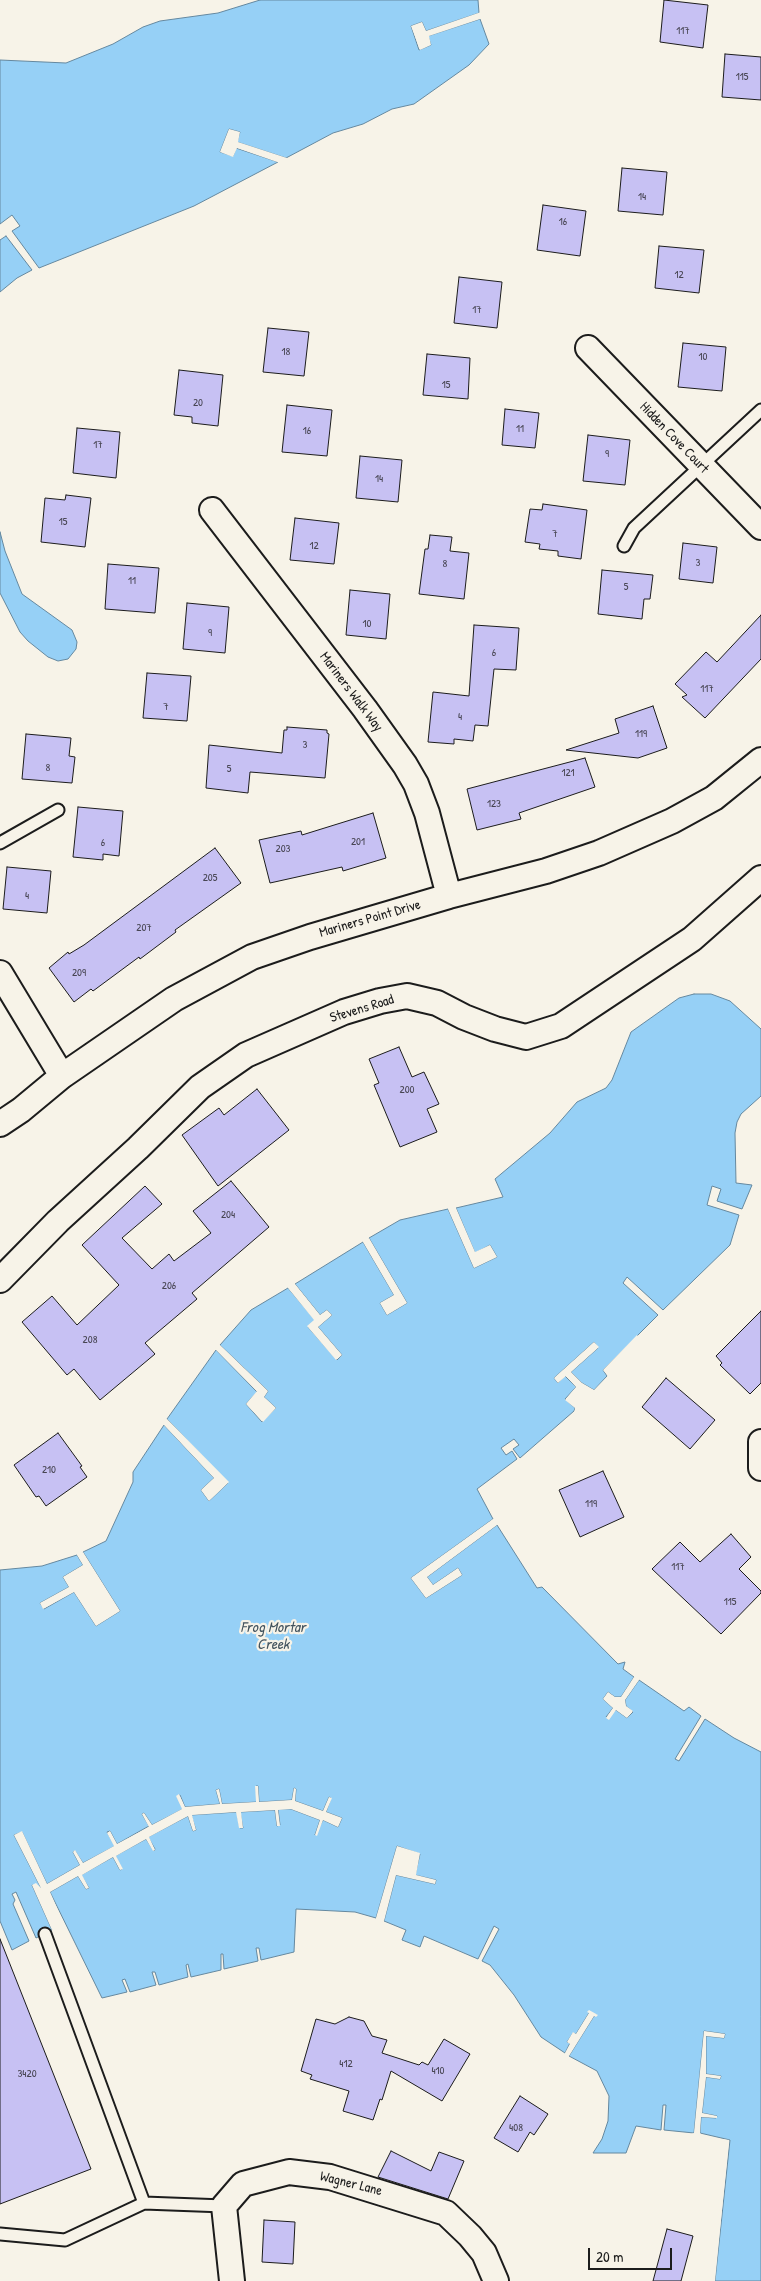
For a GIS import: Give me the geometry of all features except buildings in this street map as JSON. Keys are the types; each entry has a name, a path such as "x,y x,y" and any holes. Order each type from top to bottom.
{"street":[{"name":"Hidden Cove Court","path":"588,348 761,527"},
{"name":"Mariners Walk Way","path":"212,510 365,709 405,765 416,784 428,813 449,896"},
{"name":"Mariners Point Drive","path":"0,1124 22,1110 62,1076 174,999 252,957 310,937 449,896 546,871 637,838 672,822 714,798 761,760"},
{"name":"Stevens Road","path":"0,1280 58,1220 138,1148 200,1087 246,1056 344,1012 380,1001 407,996 437,1003 495,1029 526,1036 561,1026 692,938 761,878"},
{"path":"0,973 62,1076"},
{"path":"761,1442 761,1468"},
{"name":"Wagner Lane","path":"224,2206 243,2184 288,2172 330,2177 446,2213 470,2236 484,2253 496,2281"},
{"path":"224,2206 232,2281"}],"lane":[{"path":"624,546 634,528 761,410"},
{"path":"0,843 58,810"},
{"path":"45,1934 144,2202"},
{"path":"0,2234 65,2240 144,2202 224,2206"}],"water":[{"path":"260,0 478,0 479,13 426,31 422,22 411,26 419,50 431,45 428,36 480,19 489,44 469,65 414,104 392,109 363,124 333,133 286,158 237,142 240,132 229,129 220,152 233,156 236,148 278,162 194,206 39,268 12,231 20,226 12,215 0,224 0,60 66,63 113,44 143,27 160,21 218,13"},
{"path":"6,236 32,270 17,278 0,292 0,240"},
{"path":"0,532 5,551 22,594 72,630 77,642 76,649 68,659 58,661 48,657 20,632 0,593"},
{"name":"Frog Mortar Creek","path":"694,994 711,994 730,1001 761,1029 761,1096 741,1114 735,1133 736,1183 752,1185 742,1209 717,1201 721,1189 712,1186 707,1205 739,1215 730,1245 663,1310 627,1277 623,1283 658,1315 603,1370 607,1376 594,1390 582,1383 571,1372 598,1348 594,1342 554,1378 558,1383 565,1376 576,1387 565,1399 575,1408 574,1411 520,1458 513,1449 519,1445 514,1439 501,1448 506,1455 512,1451 517,1459 477,1489 493,1519 411,1578 426,1598 462,1575 458,1568 433,1585 427,1577 497,1525 537,1588 542,1587 618,1664 625,1662 623,1669 634,1677 621,1697 615,1697 608,1692 603,1699 613,1708 606,1717 616,1710 627,1718 633,1712 626,1706 625,1700 639,1680 684,1711 689,1707 701,1716 675,1759 679,1761 705,1719 734,1738 761,1752 761,2281 715,2281 730,2140 700,2133 701,2117 716,2118 717,2116 702,2113 706,2077 720,2079 721,2076 706,2074 706,2036 724,2038 725,2034 704,2031 694,2133 664,2130 666,2105 663,2105 661,2130 636,2126 626,2153 593,2153 602,2139 608,2121 609,2096 597,2071 569,2056 594,2016 597,2015 589,2013 576,2034 573,2033 567,2042 570,2043 565,2053 541,2037 514,1995 490,1965 482,1961 499,1929 494,1926 478,1959 424,1936 420,1947 402,1940 406,1930 384,1921 396,1875 435,1884 436,1880 415,1875 420,1854 397,1846 376,1918 355,1912 296,1909 294,1952 261,1960 259,1948 256,1948 258,1961 224,1969 223,1954 221,1954 221,1970 191,1977 188,1964 186,1965 188,1977 159,1985 155,1972 152,1972 156,1985 130,1992 125,1979 122,1980 127,1992 102,1998 50,1892 78,1876 86,1889 89,1888 81,1875 113,1857 120,1870 122,1869 115,1856 146,1839 154,1851 155,1849 148,1837 188,1816 193,1831 196,1830 191,1815 237,1812 240,1828 243,1828 240,1812 275,1810 277,1826 280,1825 278,1809 291,1809 320,1820 315,1835 323,1820 338,1827 342,1818 326,1812 331,1798 329,1797 323,1811 295,1801 296,1789 294,1788 292,1800 259,1802 258,1786 256,1786 257,1802 222,1804 219,1789 216,1790 220,1804 185,1807 180,1795 177,1796 183,1809 152,1825 144,1813 142,1814 149,1826 117,1844 110,1831 107,1832 115,1846 83,1863 75,1851 73,1852 80,1865 47,1884 22,1832 14,1835 41,1888 32,1885 52,1930 36,1938 16,1892 12,1894 15,1900 13,1904 29,1941 12,1950 0,1921 0,1570 42,1566 77,1555 83,1565 63,1577 69,1587 40,1603 44,1609 74,1592 96,1626 120,1611 83,1552 106,1541 133,1482 133,1472 164,1425 214,1478 201,1490 209,1501 228,1483 167,1419 216,1350 257,1392 246,1404 262,1422 276,1408 264,1397 268,1391 220,1345 251,1310 288,1288 315,1320 308,1327 337,1360 342,1355 318,1327 332,1315 327,1310 320,1315 295,1284 363,1242 394,1295 380,1303 387,1315 407,1303 369,1238 400,1220 448,1209 474,1268 497,1257 490,1245 475,1253 456,1208 503,1197 495,1179 550,1133 577,1102 606,1088 612,1080 631,1032 679,998"}],"pier":[{"path":"481,12 480,15 426,33 421,25 414,27 421,47 428,44 427,34 479,16 483,18 429,36 431,45 420,50 411,26 422,22 426,31"},
{"path":"229,129 240,132 238,142 290,159 285,160 236,144 237,134 230,132 223,151 232,153 234,147 237,146 279,159 280,163 237,148 233,157 220,152"},
{"path":"453,1208 456,1208 475,1252 490,1245 497,1257 474,1268 448,1209 451,1209 475,1265 493,1256 489,1248 476,1255 473,1254"},
{"path":"369,1238 407,1303 387,1315 380,1303 394,1295 363,1242 365,1241 396,1294 396,1297 384,1304 388,1312 404,1302 367,1240"},
{"path":"295,1284 320,1315 327,1310 332,1315 318,1327 342,1355 336,1360 307,1326 314,1320 288,1288 290,1286 317,1319 317,1322 311,1327 337,1357 339,1355 315,1327 329,1315 327,1313 319,1317 292,1285"},
{"path":"637,1335 639,1337 606,1371 609,1377 595,1392 580,1385 568,1372 595,1347 593,1346 557,1378 558,1380 566,1374 579,1386 569,1399 578,1407 574,1415 575,1408 565,1400 576,1387 566,1376 558,1383 554,1378 594,1342 599,1347 571,1372 582,1383 594,1390 608,1376 603,1370"},
{"path":"220,1345 268,1391 264,1397 276,1408 263,1422 246,1404 257,1391 216,1350 217,1348 259,1390 259,1393 249,1404 263,1418 273,1408 261,1398 265,1392"},
{"path":"167,1419 229,1482 209,1501 201,1490 214,1478 164,1425 165,1422 216,1477 216,1480 204,1491 209,1497 225,1482 166,1421"},
{"path":"493,1519 495,1521 415,1579 426,1595 459,1574 457,1572 433,1587 424,1578 496,1523 497,1525 427,1577 433,1585 458,1568 462,1575 426,1598 411,1578"},
{"path":"83,1552 120,1611 96,1626 74,1592 43,1609 40,1603 69,1587 63,1577 83,1565 77,1555 80,1554 86,1565 67,1578 71,1588 43,1604 44,1606 74,1589 97,1622 117,1610 81,1554"},
{"path":"634,1677 636,1678 625,1695 637,1679 639,1680 625,1700 626,1706 633,1711 627,1718 616,1710 609,1720 606,1718 613,1708 603,1699 608,1692 615,1697 621,1697"},
{"path":"255,1786 258,1786 259,1802 292,1800 294,1788 296,1789 295,1801 323,1811 329,1797 332,1798 326,1812 342,1818 338,1827 323,1820 317,1836 315,1835 320,1820 291,1809 278,1810 280,1826 277,1826 275,1810 241,1812 243,1828 239,1828 236,1812 192,1815 196,1830 193,1831 188,1816 149,1837 155,1850 153,1851 146,1839 116,1856 123,1869 120,1870 113,1857 82,1875 89,1888 86,1889 78,1876 50,1892 64,1924 62,1926 48,1890 187,1814 291,1806 337,1824 339,1819 292,1802 185,1810 47,1886 21,1835 17,1836 43,1887 40,1891 36,1888 54,1929 52,1930 32,1885 36,1883 41,1888 14,1835 22,1831 47,1884 80,1865 73,1852 75,1850 83,1863 114,1846 107,1833 110,1831 117,1844 149,1827 142,1814 144,1813 152,1825 182,1809 176,1796 179,1794 185,1807 220,1804 216,1790 219,1789 222,1804 256,1802"},
{"path":"397,1846 420,1853 416,1875 436,1880 435,1884 396,1875 384,1921 381,1920 394,1874 396,1872 413,1876 417,1855 398,1849 379,1919 376,1918"},
{"path":"589,2010 598,2015 594,2016 569,2056 567,2055 592,2014 578,2036 574,2036 567,2054 565,2053 570,2044 567,2042 573,2032 576,2034"},
{"path":"704,2031 725,2034 724,2038 706,2036 706,2074 721,2076 720,2079 706,2077 702,2113 717,2116 717,2118 701,2117 700,2133 702,2135 697,2133 705,2057 696,2134 691,2134 694,2133"},
{"path":"699,2136 729,2140 715,2281 713,2281 727,2142"}]}
